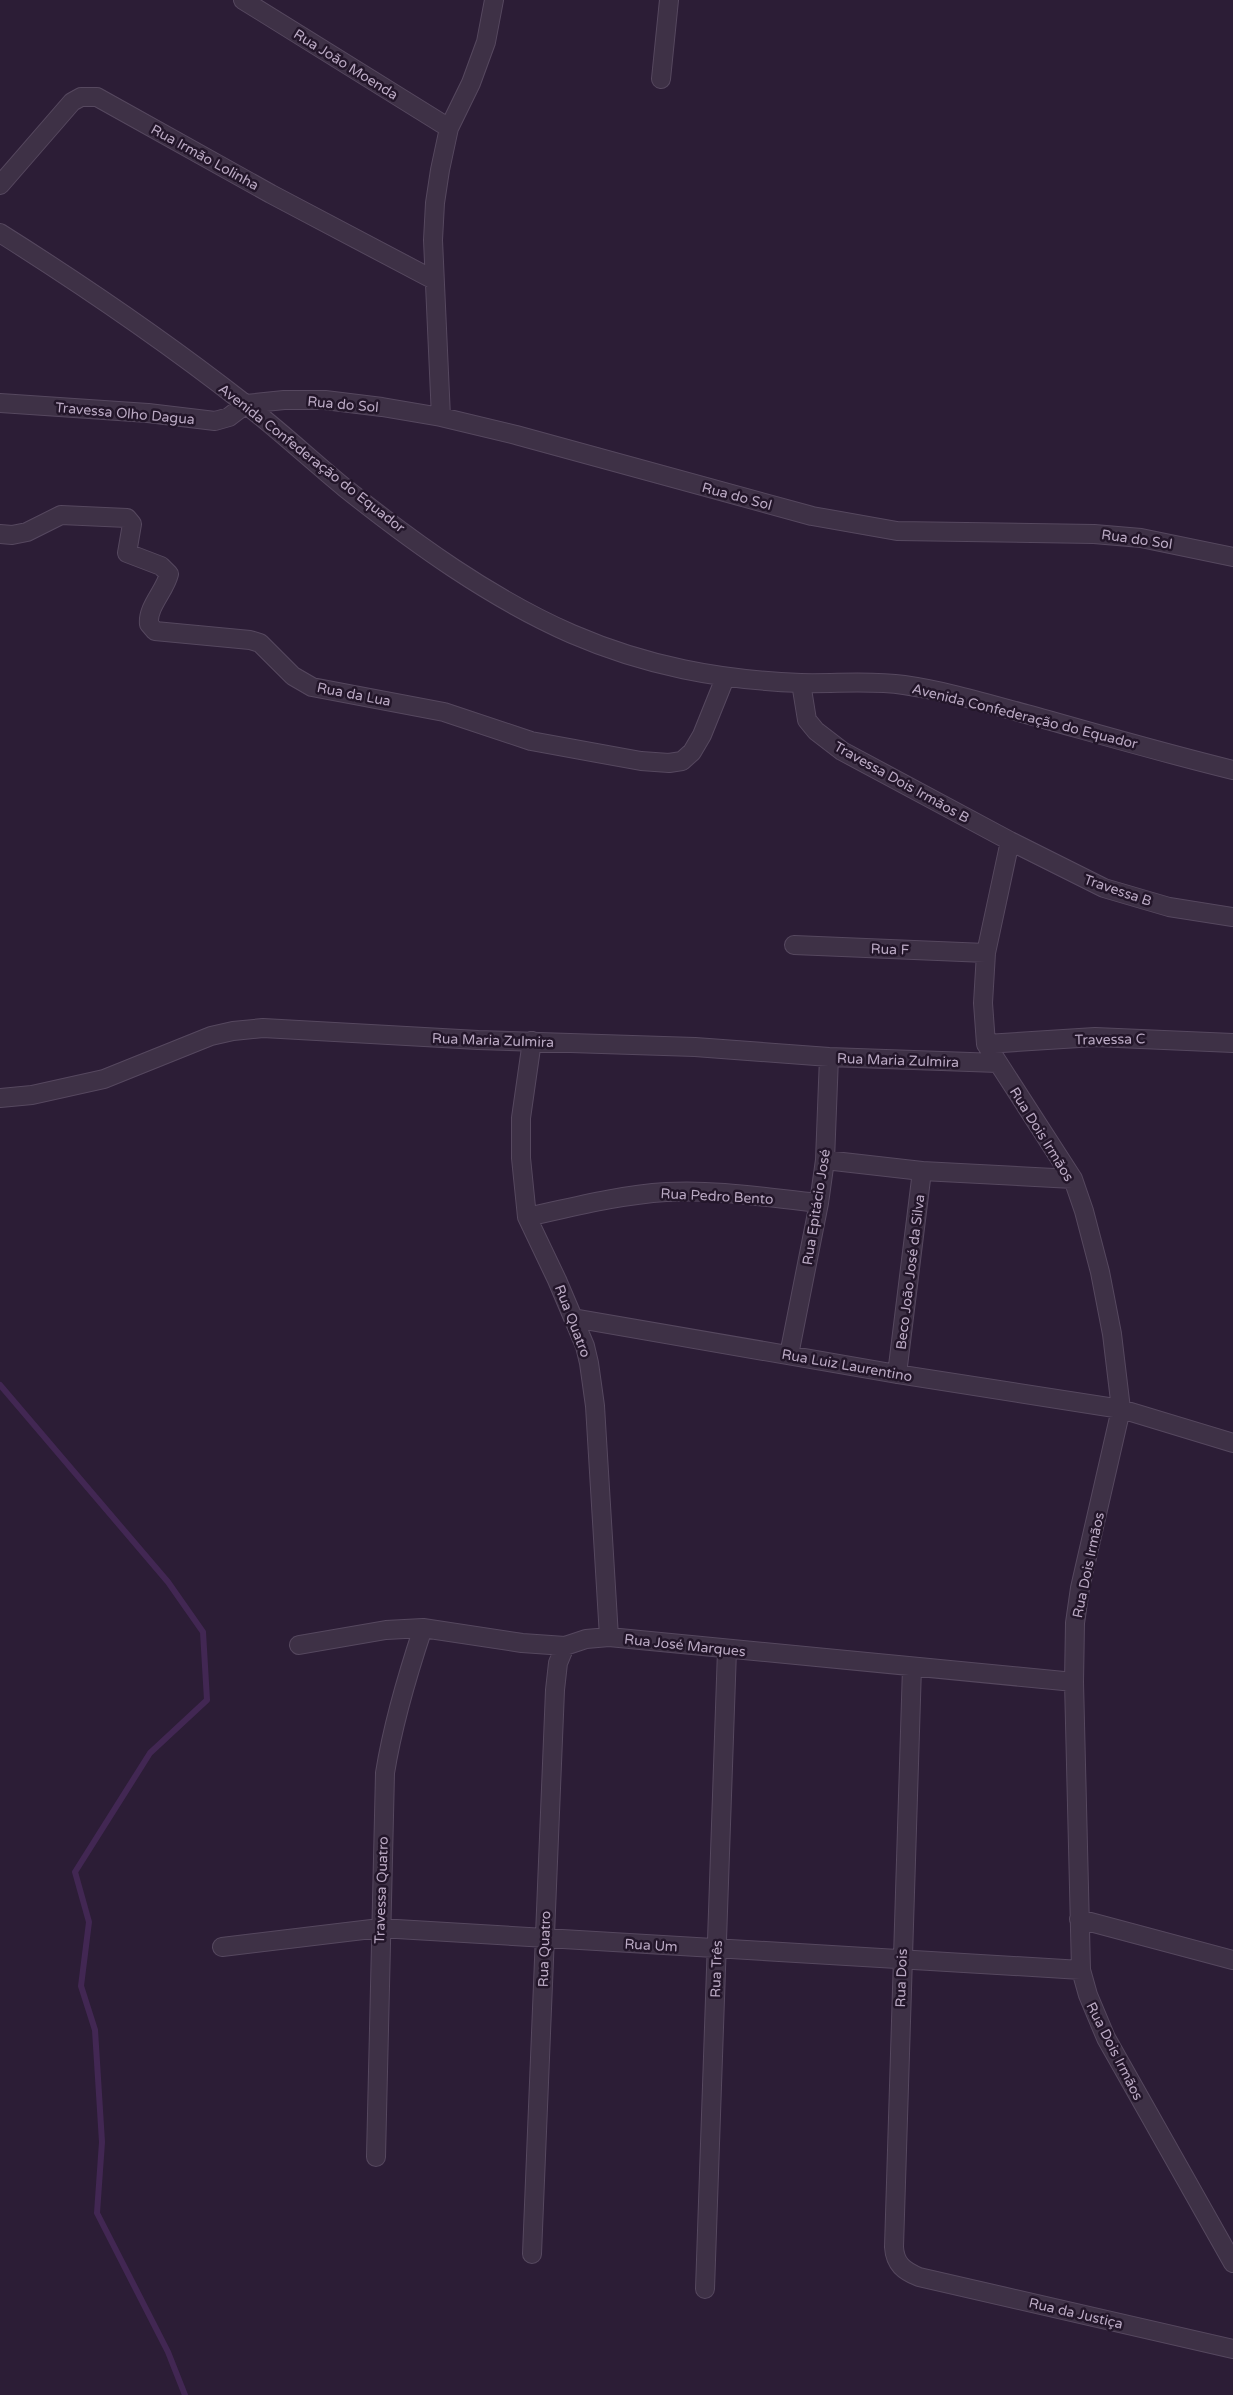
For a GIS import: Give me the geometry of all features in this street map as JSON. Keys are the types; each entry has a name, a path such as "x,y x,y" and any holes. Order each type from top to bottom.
{"street":[{"name":"Rua João Moenda","path":"243,0 449,128"},
{"path":"441,417 434,280 435,203 449,128 471,83 486,42 494,0"},
{"path":"661,79 668,0"},
{"name":"Rua Irmão Lolinha","path":"0,185 72,102 81,98 96,97 271,194 434,280"},
{"name":"Avenida Confederação do Equador","path":"0,233 74,280 246,404 362,500 469,577 523,611 574,635 668,667 725,678 802,683 874,683 932,690 1233,770"},
{"name":"Rua do Sol","path":"246,404 284,400 325,400 441,417 851,525 897,531 1094,534 1141,538 1233,557"},
{"name":"Travessa Olho Dagua","path":"0,403 148,413 215,421 229,417 246,404"},
{"name":"Rua da Lua","path":"0,534 12,535 27,532 61,515 122,516 130,520 132,524 127,553 139,559 156,563 168,572 166,585 150,614 149,624 155,631 250,640 268,649 294,676 312,686 444,712 531,741 619,757 669,763 682,761 692,752 702,735 725,678"},
{"name":"Travessa Dois Irmãos B","path":"802,683 807,720 828,741 842,751 1010,841"},
{"name":"Travessa B","path":"1010,841 1104,888 1169,907 1233,918"},
{"name":"Rua Dois Irmãos","path":"1010,841 986,953 984,1003 986,1044 1072,1179 1084,1211 1100,1272 1112,1334 1122,1409 1080,1588 1075,1623 1074,1682 1081,1970 1088,1995 1106,2038 1233,2263"},
{"name":"Rua F","path":"794,945 986,953"},
{"name":"Rua Maria Zulmira","path":"0,1098 48,1093 104,1079 192,1042 233,1031 263,1028 478,1040 695,1047 830,1057 998,1063"},
{"name":"Travessa C","path":"986,1044 1095,1037 1233,1043"},
{"name":"Rua Quatro","path":"532,1041 521,1118 521,1158 527,1217 573,1318 584,1346 593,1384 609,1637"},
{"name":"Rua Epitácio José","path":"789,1355 819,1203 825,1160 830,1057"},
{"path":"825,1160 922,1171 1072,1179"},
{"name":"Beco João José da Silva","path":"897,1374 922,1171"},
{"name":"Rua Pedro Bento","path":"527,1217 607,1200 669,1192 725,1194 819,1203"},
{"name":"Rua Luiz Laurentino","path":"573,1318 897,1374 1122,1409 1233,1443"},
{"name":"Rua José Marques","path":"299,1645 386,1630 423,1628 522,1643 565,1646 586,1639 609,1637 727,1650 1074,1682"},
{"name":"Travessa Quatro","path":"376,2157 380,1928 386,1764 402,1692 423,1628"},
{"name":"Rua Quatro","path":"532,2254 556,1690 558,1663 565,1646"},
{"name":"Rua Três","path":"705,2289 727,1650"},
{"name":"Rua Dois","path":"912,1667 894,2247 899,2264 908,2273 919,2277"},
{"path":"1079,1919 1233,1960"},
{"name":"Rua Um","path":"222,1947 380,1928 1081,1970"},
{"name":"Rua da Justiça","path":"919,2277 1233,2349"}],"waterway":[{"path":"0,1385 168,1582 203,1632 207,1700 150,1753 75,1872 89,1922 81,1986 95,2030 102,2142 97,2213 168,2352 185,2395"}]}
